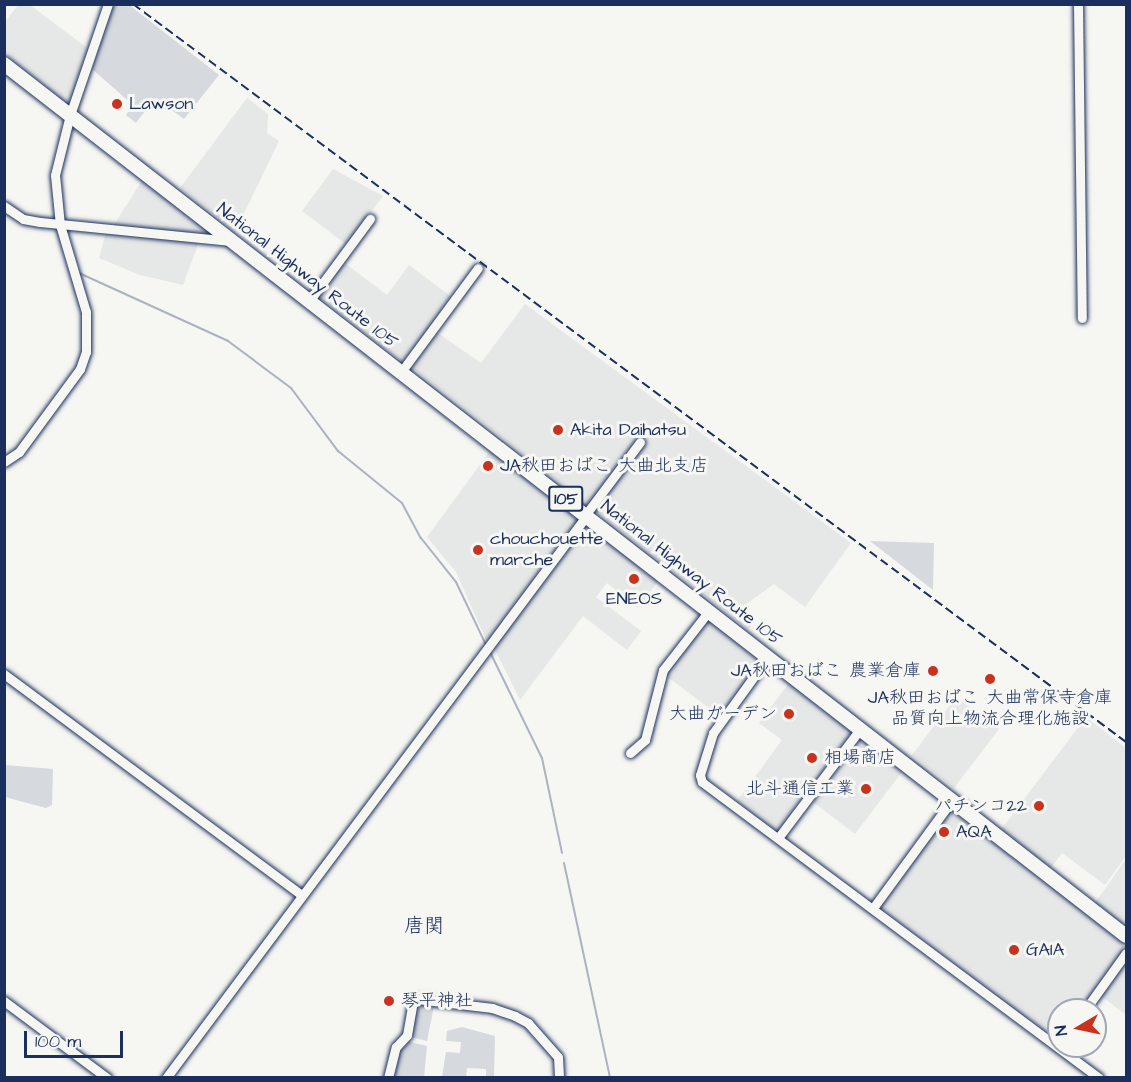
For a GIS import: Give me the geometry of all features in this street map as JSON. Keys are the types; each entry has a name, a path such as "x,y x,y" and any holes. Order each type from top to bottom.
{"highway":[{"name":"National Highway Route 105","path":"4,64 586,514 1126,936"}],"street":[{"path":"4,462 25,443 81,369 87,352 86,312 60,225 55,175 70,115 108,4"},
{"path":"1078,4 1082,318"},
{"path":"4,206 23,219 60,225 233,241"},
{"path":"310,300 370,219"},
{"path":"401,372 478,268"},
{"path":"166,1077 640,442"},
{"path":"630,753 645,741 663,670 709,611"},
{"path":"768,657 713,733 700,775 702,782 1047,1038"},
{"path":"4,674 302,895"},
{"path":"778,838 861,728"},
{"path":"873,908 952,800"},
{"path":"1093,998 1126,953"},
{"path":"388,1077 396,1047 407,1035 413,1002 417,999 492,1008 528,1023 558,1057 559,1077"},
{"path":"4,1001 107,1077"},
{"path":"1074,1058 1099,1077"}],"shaded area":[{"path":"128,4 219,75 184,119 155,98 136,123 126,115 133,105 92,69 113,5"},
{"path":"18,5 30,5 91,51 70,106 5,54 4,23"},
{"path":"247,98 268,114 267,133 279,141 235,232 180,188"},
{"path":"333,169 383,196 347,245 302,211"},
{"path":"143,179 219,238 112,228"},
{"path":"106,232 199,242 183,285 140,275 99,258"},
{"path":"342,261 387,295 409,265 453,298 404,363 317,296"},
{"path":"525,304 851,543 805,607 774,584 742,607 756,619 748,630 410,366 435,331 481,363"},
{"path":"490,451 579,518 487,642 456,572 427,537"},
{"path":"584,521 659,580 638,608 607,583 596,597 641,631 627,650 583,616 520,700 493,646"},
{"path":"870,541 934,543 933,590"},
{"path":"707,618 765,662 722,718 664,674"},
{"path":"789,683 852,732 778,832 737,801 782,740 759,723"},
{"path":"956,697 999,729 954,788 912,755"},
{"path":"1086,717 1126,748 1126,856 1105,885 1062,853 1050,869 1000,831"},
{"path":"860,740 902,772 855,834 813,802"},
{"path":"5,765 53,769 52,805 46,808 5,797"},
{"path":"950,809 1126,942 1126,950 1091,998 1047,998 1047,1034 878,906"},
{"path":"1126,859 1126,928 1095,903"},
{"path":"1126,959 1126,1015 1107,998 1100,995"},
{"path":"422,1002 434,1006 427,1041 410,1037 415,1007"},
{"path":"462,1027 495,1036 494,1077 486,1077 486,1069 467,1068 466,1077 442,1077 446,1052 460,1053 461,1042 446,1041 447,1031"},
{"path":"405,1041 427,1046 424,1077 391,1078 398,1049"}],"waterway":[{"path":"79,273 228,341 291,388 338,451 402,503 421,538 456,582 486,645"},
{"path":"489,650 542,758 562,853"},
{"path":"564,863 610,1078"}],"railway":[{"path":"133,4 1126,742"}],"place":[{"name":"Lawson","path":"117,104"},
{"name":"Akita Daihatsu","path":"558,430"},
{"name":"JA秋田おばこ 大曲北支店","path":"488,466"},
{"name":"chouchouette marche","path":"478,550"},
{"name":"ENEOS","path":"634,579"},
{"name":"JA秋田おばこ 農業倉庫","path":"933,671"},
{"name":"JA秋田おばこ 大曲常保寺倉庫 品質向上物流合理化施設","path":"990,679"},
{"name":"大曲ガーデン","path":"789,714"},
{"name":"相場商店","path":"812,758"},
{"name":"北斗通信工業","path":"866,789"},
{"name":"パチンコ22","path":"1039,806"},
{"name":"AQA","path":"944,832"},
{"name":"GAIA","path":"1014,950"},
{"name":"琴平神社","path":"389,1001"}],"district":[{"name":"唐関","path":"424,926"}]}
